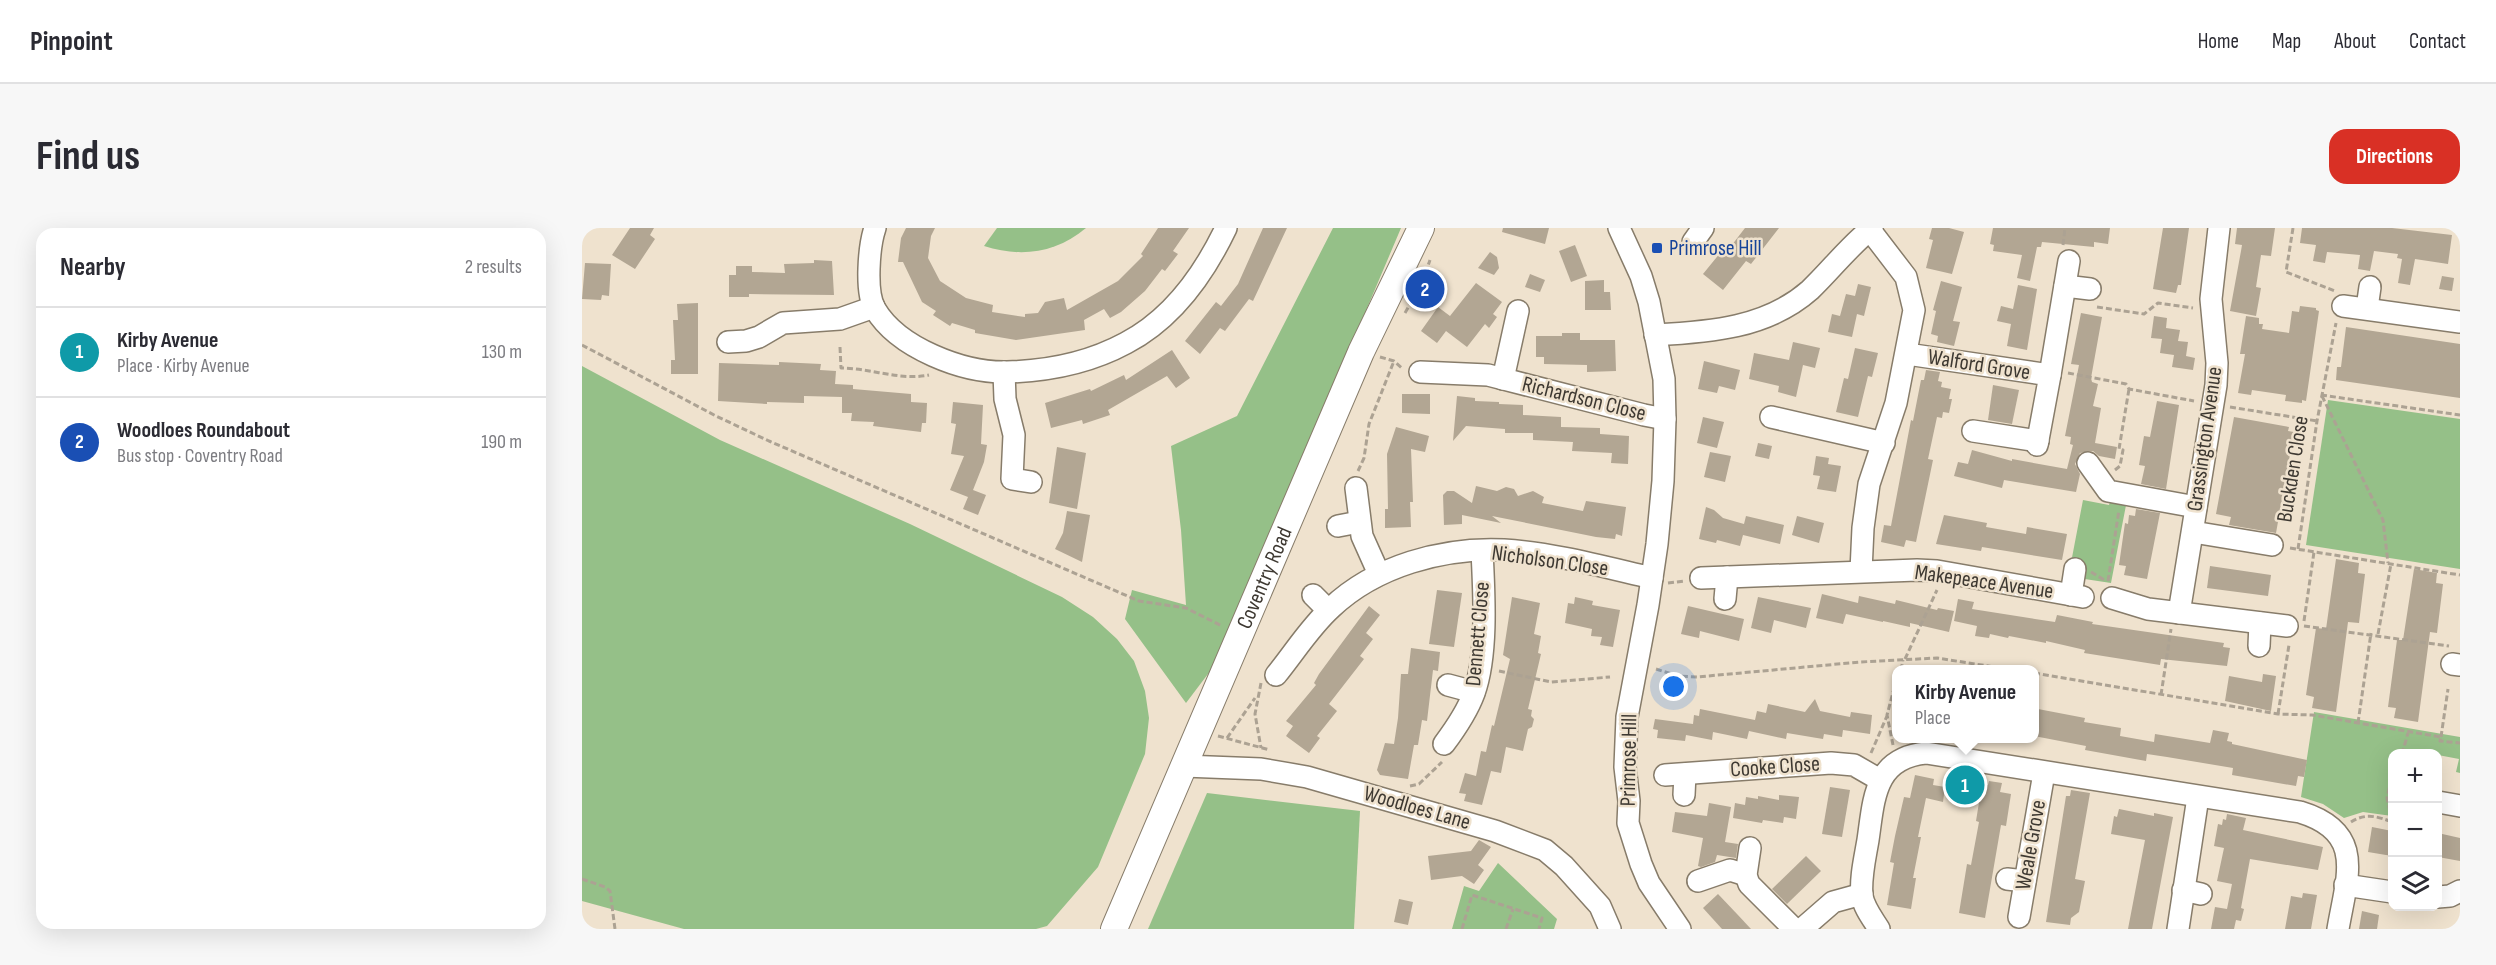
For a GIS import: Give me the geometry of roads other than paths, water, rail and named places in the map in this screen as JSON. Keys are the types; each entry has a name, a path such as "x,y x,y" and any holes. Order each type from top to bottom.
{"main road":[{"name":"Coventry Road","path":"1114,929 1361,352 1421,228"}],"street":[{"path":"875,228 868,254 874,308 901,336 922,350 952,362 1004,372 1068,365 1090,359 1127,343 1161,319 1195,282 1226,228"},
{"name":"Primrose Hill","path":"1619,228 1645,288 1664,379 1665,419 1662,509 1627,717 1625,767 1629,801 1628,823 1649,883 1680,929"},
{"name":"Grassington Avenue","path":"2175,618 2193,532 2216,385 2217,363 2211,310 2219,228"},
{"path":"1655,335 1732,327 1752,323 1781,311 1809,291 1871,229 1899,265 1911,290 1914,310 1896,403 1869,484 1865,505 1861,571"},
{"name":"Walford Grove","path":"1973,430 2037,443 2069,261"},
{"path":"2063,294 2090,289"},
{"path":"2340,304 2368,298 2460,322"},
{"path":"728,342 746,341 759,337 783,323 840,320 874,308"},
{"name":"Richardson Close","path":"1503,379 1518,311"},
{"name":"Walford Grove","path":"1907,354 2051,373"},
{"path":"1004,372 1005,399 1014,435 1012,479 1031,482"},
{"name":"Richardson Close","path":"1420,372 1468,373 1503,379 1665,419"},
{"path":"1771,417 1884,443"},
{"path":"2094,472 2108,491 2196,507"},
{"path":"1356,488 1362,536 1379,574"},
{"path":"1338,526 1359,522"},
{"path":"2193,532 2272,545"},
{"name":"Nicholson Close","path":"1276,675 1320,603 1379,574 1437,556 1502,550 1535,554 1652,578"},
{"name":"Dennett Close","path":"1444,744 1463,717 1474,692 1479,667 1483,627 1482,551"},
{"name":"Makepeace Avenue","path":"1701,578 1861,571 1937,571 2077,596 2079,568"},
{"path":"1725,599 1727,577"},
{"path":"2111,588 2148,609 2175,618 2260,623 2294,629"},
{"path":"2259,646 2260,623"},
{"path":"1448,685 1474,692"},
{"path":"1879,929 1865,906 1862,894 1863,871 1875,795 1880,780 1893,765 1904,758 1918,754 1935,754 2300,812 2321,819 2338,831 2347,854 2338,929"},
{"name":"Cooke Close","path":"1678,781 1843,764 1862,769 1880,780"},
{"name":"Woodloes Lane","path":"1184,766 1261,769 1306,777 1495,831 1545,850 1590,893 1600,906 1610,929"},
{"name":"Weale Grove","path":"2019,917 2016,880 2044,773"},
{"path":"2178,929 2192,892 2198,797"},
{"path":"2442,803 2460,806"},
{"path":"1750,848 1746,875 1749,884 1794,929"},
{"path":"1698,881 1730,870 1746,875"},
{"path":"2345,885 2388,891"},
{"path":"2442,897 2460,891"},
{"path":"1802,929 1833,902 1862,894"}],"place":[{"name":"Primrose Hill","path":"1657,248"},
{"name":"Woodloes Roundabout","path":"1425,289"},
{"name":"Kirby Avenue","path":"1965,785"}]}
